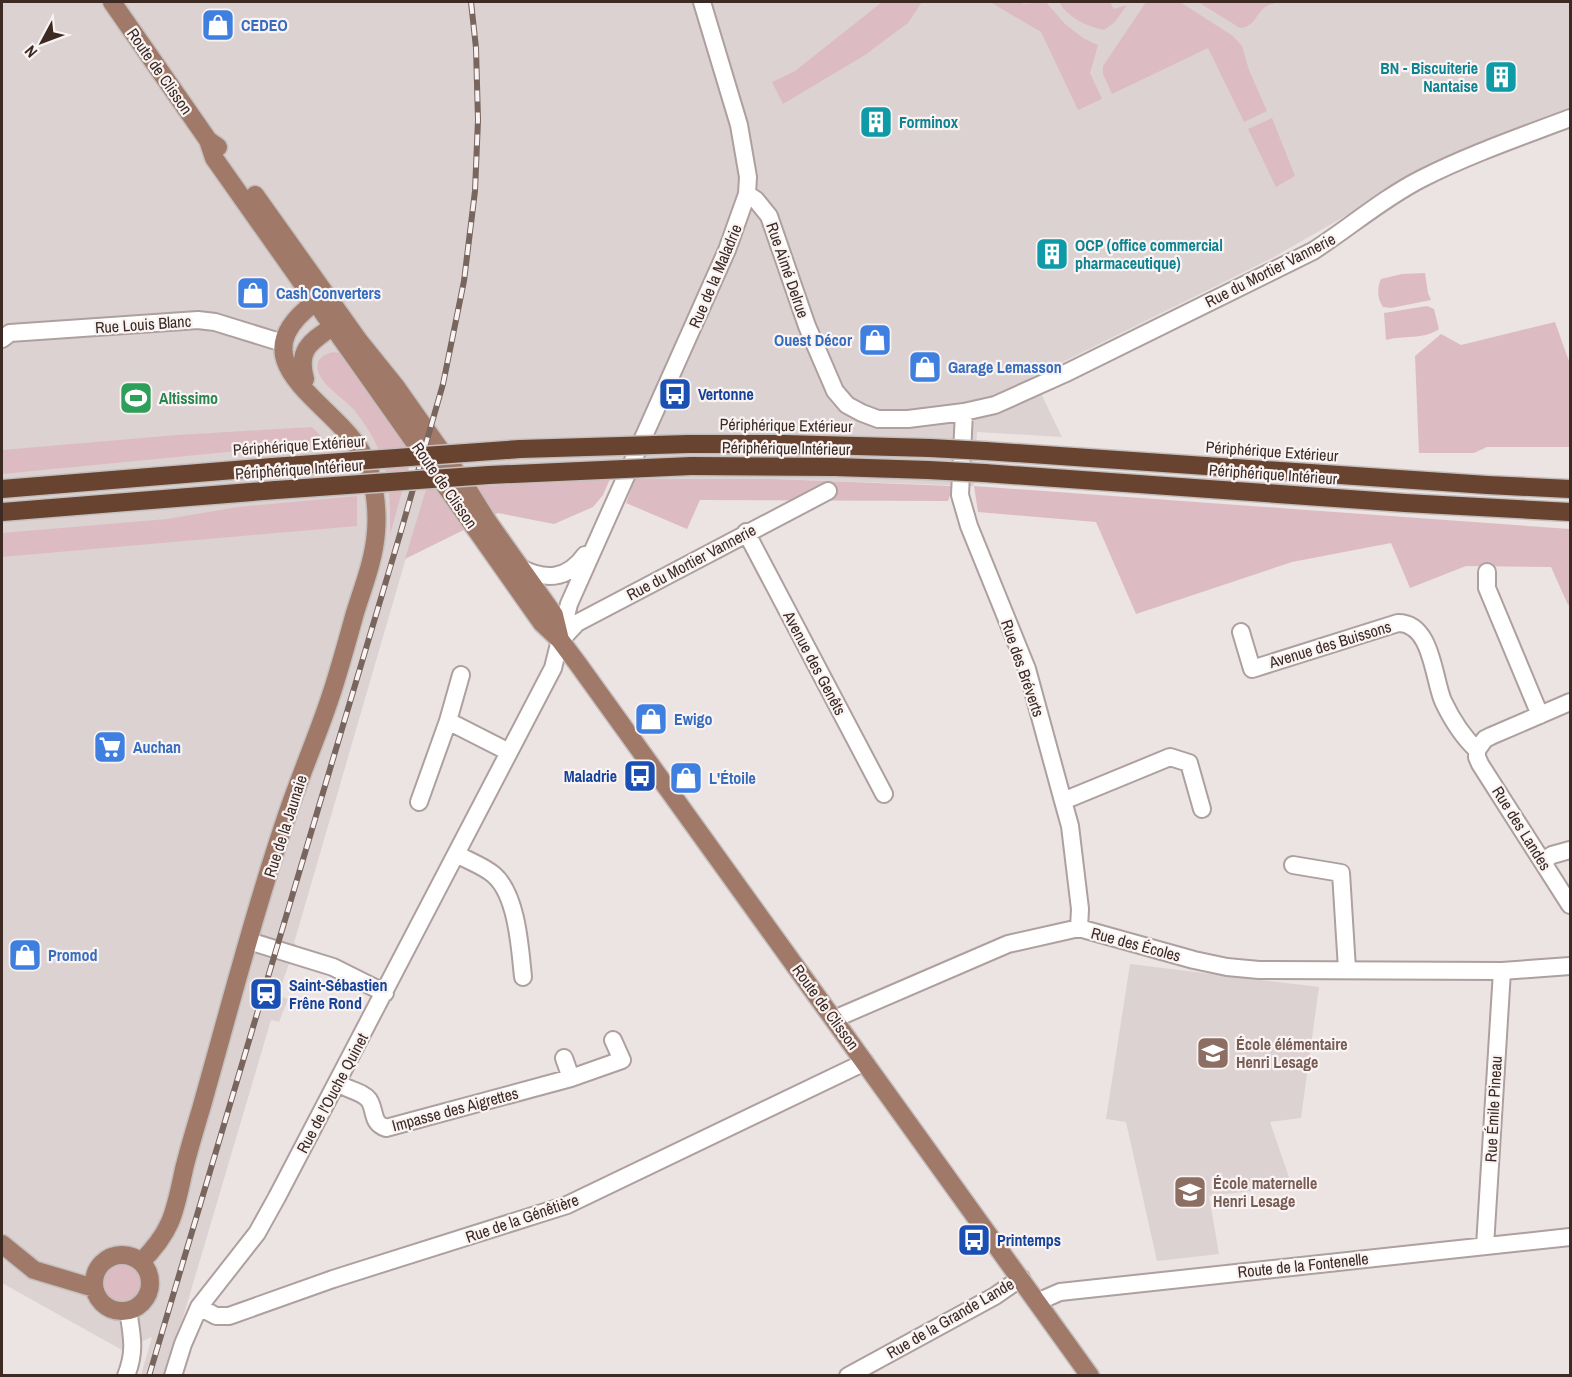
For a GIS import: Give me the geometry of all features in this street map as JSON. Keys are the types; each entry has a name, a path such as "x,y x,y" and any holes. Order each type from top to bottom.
{"highway":[{"name":"Périphérique Extérieur","path":"2,489 520,449 688,444 930,448 1487,486 1570,489"},
{"name":"Périphérique Intérieur","path":"2,512 489,475 691,466 928,470 1570,512"}],"main road":[{"name":"Route de Clisson","path":"112,2 208,140 214,158 392,397 401,407 412,411 465,484 519,567 554,615 560,640"},
{"name":"Route de Clisson","path":"325,308 542,623 560,640 1090,1376"},
{"path":"283,344 291,326 303,312 325,308"},
{"name":"Rue de la Jaunaie","path":"305,379 302,361 306,348 316,338 325,308"},
{"name":"Rue de la Jaunaie","path":"283,344 296,356 295,368 311,388 314,398"},
{"name":"Rue de la Jaunaie","path":"141,1262 168,1228 176,1212 185,1167 249,941 288,813 333,689 373,554 376,530 375,502 369,465 337,420 294,378 287,367 283,344"},
{"path":"2,1244 34,1270 94,1288"},
{"path":"126,1255 141,1262 149,1274 150,1287 145,1300 128,1310 109,1308 99,1299 94,1288 97,1270 109,1258 126,1255"}],"street":[{"name":"Rue de la Maladrie","path":"560,640 565,614 727,250 747,194 748,177 739,125 702,2"},
{"name":"Rue du Mortier Vannerie","path":"964,411 994,405 1064,374 1312,251 1419,180 1464,159 1570,118"},
{"name":"Rue Aimé Delrue","path":"747,194 756,200 769,216 807,326 835,392 847,405 862,413 887,419 908,419 964,411"},
{"name":"Rue Louis Blanc","path":"2,339 10,333 198,320 215,322 283,344"},
{"name":"Rue des Bréverts","path":"964,411 960,495 969,526 1027,669 1070,826 1080,909 1079,928"},
{"name":"Rue du Mortier Vannerie","path":"560,640 577,623 746,532 828,491"},
{"name":"Avenue des Genêts","path":"746,532 884,794"},
{"name":"Rue de la Maladrie","path":"519,567 534,574 547,576 566,573 579,563 598,537"},
{"path":"1487,572 1487,588 1540,715"},
{"name":"Avenue des Buissons","path":"1241,632 1252,669 1398,623 1411,626 1427,645 1437,684 1460,733 1478,750"},
{"name":"Rue de l'Ouche Quinet","path":"173,1376 183,1344 199,1307 257,1233 338,1083 553,668 560,640"},
{"path":"420,802 461,675"},
{"path":"1478,750 1485,739 1570,702"},
{"path":"448,721 509,752"},
{"name":"Rue des Landes","path":"1478,750 1477,756 1480,764 1570,905"},
{"path":"1063,801 1170,757 1189,763 1202,809"},
{"path":"1543,861 1552,855 1570,850"},
{"path":"457,854 494,875 508,894 519,939 523,977"},
{"path":"1293,865 1341,873 1347,969"},
{"name":"Rue des Écoles","path":"834,1019 1008,944 1079,928 1194,960 1227,967 1259,970 1502,971 1570,966"},
{"path":"249,941 333,967 385,993"},
{"name":"Rue Émile Pineau","path":"1485,1246 1502,971"},
{"path":"564,1058 571,1078 622,1060 613,1040"},
{"name":"Rue de la Génêtière","path":"199,1307 216,1316 229,1316 333,1279 567,1206 865,1062"},
{"name":"Impasse des Aigrettes","path":"338,1083 367,1098 372,1106 375,1120 379,1126 386,1128 571,1078"},
{"name":"Route de la Fontenelle","path":"1037,1302 1060,1292 1570,1237"},
{"name":"Rue de la Grande Lande","path":"848,1376 995,1296 1021,1278"},
{"path":"126,1376 134,1344 128,1310"}],"shaded area":[{"path":"2,2 1570,2 1570,108 1465,148 1431,164 1401,184 1274,257 1033,377 1062,437 977,432 974,486 774,479 610,479 426,489 294,943 296,944 278,995 288,999 279,1022 271,1020 166,1375 141,1375 152,1337 122,1350 2,1283","holes":["424,412 443,437 426,489 403,491"]},
{"path":"882,2 922,2 908,23 865,55 783,104 772,82 795,71"},
{"path":"990,2 1022,2 1023,4 1046,2 1065,24 1083,38 1098,45 1090,73 1102,99 1078,110 1041,32"},
{"path":"1059,2 1110,2 1114,9 1127,5 1115,22 1104,30 1078,20 1067,13"},
{"path":"1146,2 1180,2 1233,36 1242,46 1249,70 1267,111 1244,122 1208,48 1112,94 1103,74 1103,66"},
{"path":"1198,2 1279,2 1264,8 1248,26 1240,28"},
{"path":"1272,118 1295,176 1276,187 1248,129"},
{"path":"1425,273 1431,300 1391,308 1383,307 1378,293 1381,279 1402,274"},
{"path":"1427,306 1434,309 1439,329 1426,335 1386,340 1384,313"},
{"path":"1555,322 1570,364 1570,447 1487,447 1474,453 1419,453 1415,356 1441,334 1461,345"},
{"path":"334,352 339,353 412,455 390,535 390,500 381,455 354,410 326,384 319,374 320,359"},
{"path":"312,427 332,447 261,453 238,451 2,474 2,450 177,435"},
{"path":"610,479 603,495 593,507 554,524 498,513 405,559 426,489"},
{"path":"635,479 774,479 953,486 948,501 700,500 687,529 626,503"},
{"path":"974,486 1570,529 1570,604 1568,605 1551,567 1466,566 1410,588 1391,543 1292,562 1136,614 1096,522 978,512"},
{"path":"357,496 357,526 2,557 2,533 167,519 238,507"},
{"name":"École élémentaire Henri Lesage","path":"1130,964 1319,987 1301,1118 1270,1122 1292,1186 1209,1196 1219,1254 1157,1261 1126,1122 1106,1119"},
{"path":"122,1262 136,1268 142,1282 136,1296 122,1302 108,1296 102,1282 108,1268"}],"railway":[{"path":"149,1376 443,384 464,281 475,191 478,120 476,48 471,2"}],"place":[{"name":"CEDEO","path":"218,25"},
{"name":"BN - Biscuiterie Nantaise","path":"1501,77"},
{"name":"Forminox","path":"876,122"},
{"name":"OCP (office commercial pharmaceutique)","path":"1052,254"},
{"name":"Cash Converters","path":"253,293"},
{"name":"Ouest Décor","path":"875,340"},
{"name":"Garage Lemasson","path":"925,367"},
{"name":"Vertonne","path":"675,394"},
{"name":"Altissimo","path":"136,398"},
{"name":"Ewigo","path":"651,719"},
{"name":"Auchan","path":"110,747"},
{"name":"Maladrie","path":"640,776"},
{"name":"L'Étoile","path":"686,778"},
{"name":"Promod","path":"25,955"},
{"name":"Saint-Sébastien Frêne Rond","path":"266,994"},
{"name":"École élémentaire Henri Lesage","path":"1213,1053"},
{"name":"École maternelle Henri Lesage","path":"1190,1192"},
{"name":"Printemps","path":"974,1240"}]}
